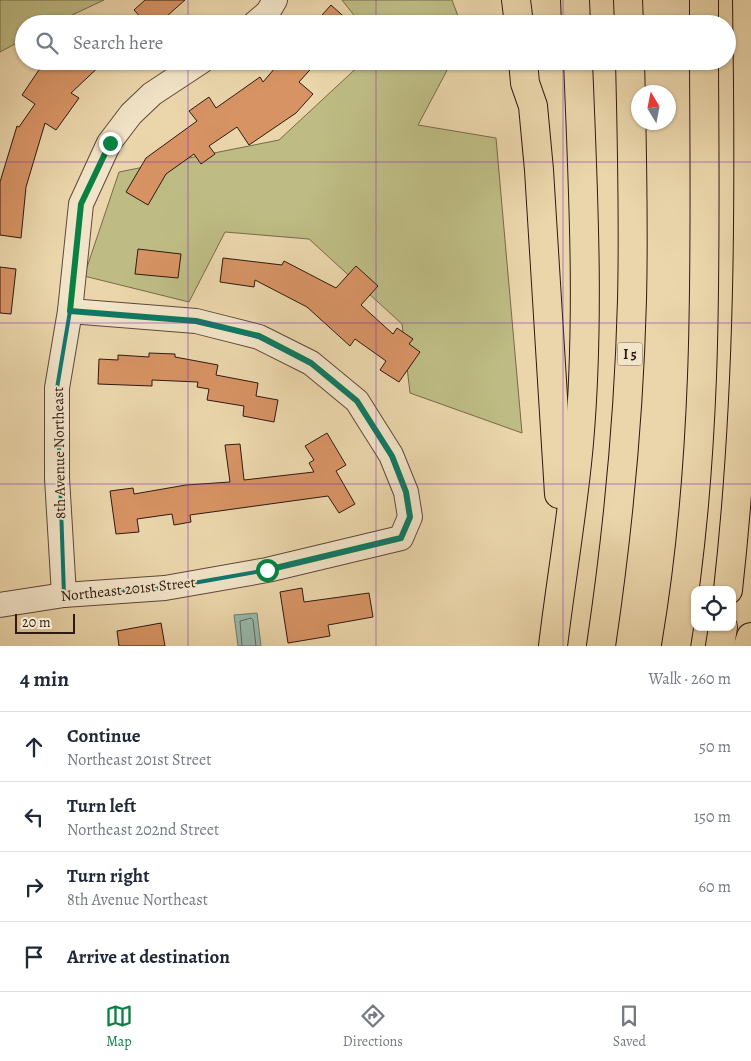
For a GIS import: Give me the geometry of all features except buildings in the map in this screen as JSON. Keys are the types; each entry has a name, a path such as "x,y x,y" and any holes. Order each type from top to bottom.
{"highway":[{"path":"516,0 518,15"},
{"path":"534,0 535,15"},
{"path":"575,0 576,15"},
{"path":"628,0 629,15"},
{"path":"704,0 704,15"},
{"path":"728,586 738,501 748,300 747,0"},
{"path":"524,70 525,84 533,106 557,444 559,520 558,608"},
{"path":"533,106 541,81 540,70"},
{"path":"553,646 579,444 585,327 584,215 578,70"},
{"name":"I 5","path":"601,646 621,492 628,396 633,207 630,70"},
{"path":"676,646 692,530 698,438 704,301 704,70"},
{"path":"720,646 722,631"},
{"path":"748,646 751,637"}],"street":[{"path":"264,15 275,0"},
{"name":"8th Avenue Northeast","path":"64,595 57,478 57,388 70,311 81,204 110,143 131,114 152,94 188,70"},
{"name":"Northeast 201st Street","path":"0,605 64,595 165,588 267,570 401,538 410,517 406,492 392,456 357,401 311,363 259,336 196,321 70,311"}],"highlighted area":[{"path":"70,311 196,321 259,337 311,363 357,401 391,455 406,492 410,517 401,538 267,570 165,588 64,595 57,388"}],"shaded area":[{"path":"0,0 104,0 72,15 15,15 15,44 0,52"},
{"path":"342,0 452,0 458,15 354,15"},
{"path":"354,70 447,70 418,125 496,138 522,433 410,393 402,324 309,239 225,232 189,302 84,276 119,172 279,140"}],"water":[{"path":"257,613 261,646 238,646 234,615"}],"route":[{"path":"110,143 81,204 70,311 196,321 259,336 311,363 357,401 392,456 406,492 410,517 401,538 267,570"}]}
